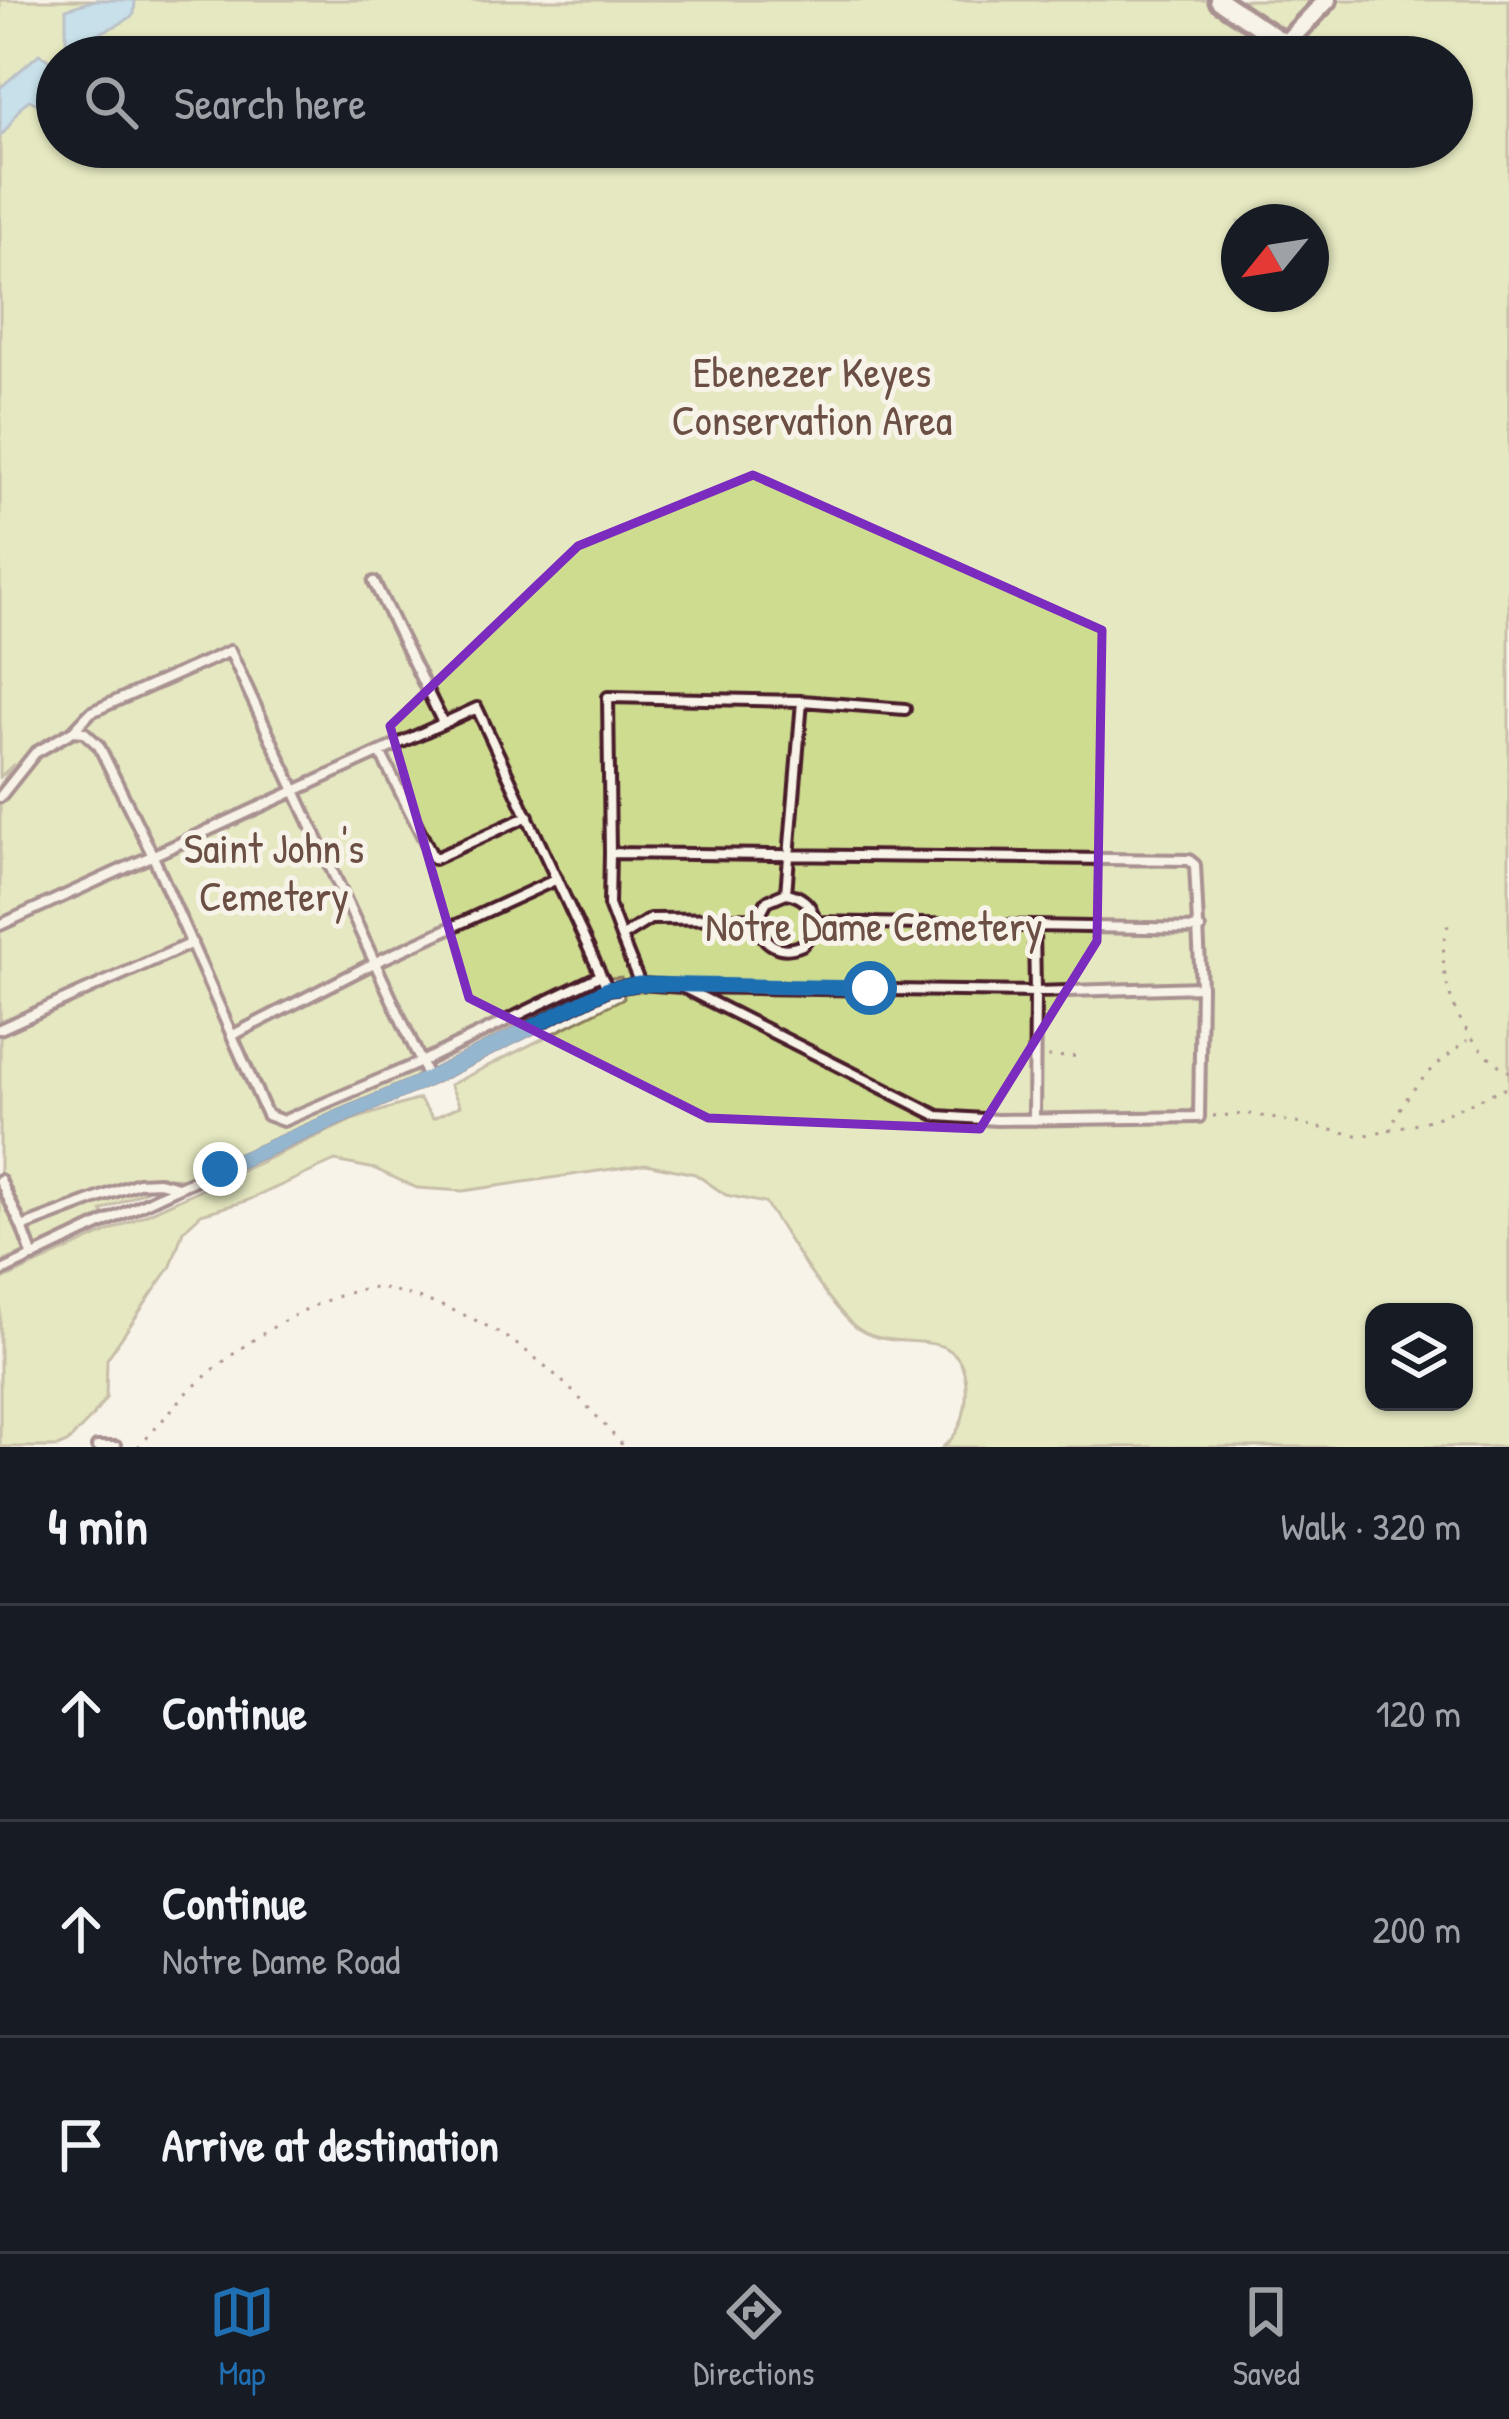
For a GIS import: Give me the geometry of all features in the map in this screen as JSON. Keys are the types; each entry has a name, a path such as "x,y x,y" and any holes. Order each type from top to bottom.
{"street":[{"path":"1219,0 1273,36"},
{"path":"1293,36 1327,0"}],"lane":[{"path":"374,582 443,723"},
{"path":"0,797 35,753 73,731 91,712 230,650 428,1079"},
{"path":"640,984 609,905 608,697 802,700 905,709"},
{"path":"786,893 802,700"},
{"path":"0,925 477,708 608,989"},
{"path":"73,731 84,732 99,746 152,854 259,1103 277,1121 421,1062 601,975"},
{"path":"380,752 434,859 528,816"},
{"path":"610,853 1189,860 1197,871 1200,929 1199,1117 1034,1120 938,1116 682,987"},
{"path":"232,1035 557,879"},
{"path":"786,893 803,899 815,922 802,945 781,949 761,934 758,918 766,901 786,893"},
{"path":"621,937 650,919 758,918"},
{"path":"815,922 1200,929"},
{"path":"1034,926 1034,1120"},
{"path":"0,1029 191,943"},
{"path":"0,1272 179,1187 428,1079 608,989 640,984 1035,992 1201,987"},
{"path":"0,1180 33,1257"},
{"path":"22,1227 138,1183 179,1187"},
{"path":"97,1447 116,1447"}],"path":[{"path":"1448,925 1441,961 1469,1039 1485,1057 1509,1072"},
{"path":"1390,1131 1406,1098 1442,1059 1469,1039"},
{"path":"1034,1057 1082,1056"},
{"path":"1199,1117 1251,1114 1362,1136 1434,1119 1509,1086"},
{"path":"138,1447 190,1390 251,1344 334,1299 381,1288 463,1312 508,1336 566,1382 624,1447"}],"highlighted area":[{"path":"753,475 1102,630 1097,941 980,1129 708,1118 469,998 390,726 578,546"}],"green space":[{"path":"0,0 1509,0 1509,1447 943,1447 957,1431 966,1399 964,1372 956,1356 943,1347 869,1335 852,1324 817,1282 765,1203 726,1195 695,1174 646,1164 463,1191 417,1188 375,1169 335,1161 246,1201 201,1214 183,1231 171,1266 107,1359 106,1398 92,1417 57,1447 0,1447 0,1281 355,1119 419,1099 433,1118 460,1106 450,1085 624,998 621,977 610,978 605,973 593,988 419,1071 414,1079 188,1179 173,1178 102,1211 105,1217 0,1263 0,785 14,764 0,777"}],"water":[{"path":"95,0 135,0 134,14 95,36 66,36 66,9"},
{"path":"36,57 36,103 29,100 20,108 0,136 0,88"}],"route":[{"path":"220,1169 428,1079 608,989 640,984 870,988"}],"park label":[{"name":"Ebenezer Keyes Conservation Area","path":"812,396"},
{"name":"Saint John's Cemetery","path":"274,871"},
{"name":"Notre Dame Cemetery","path":"874,925"}]}
